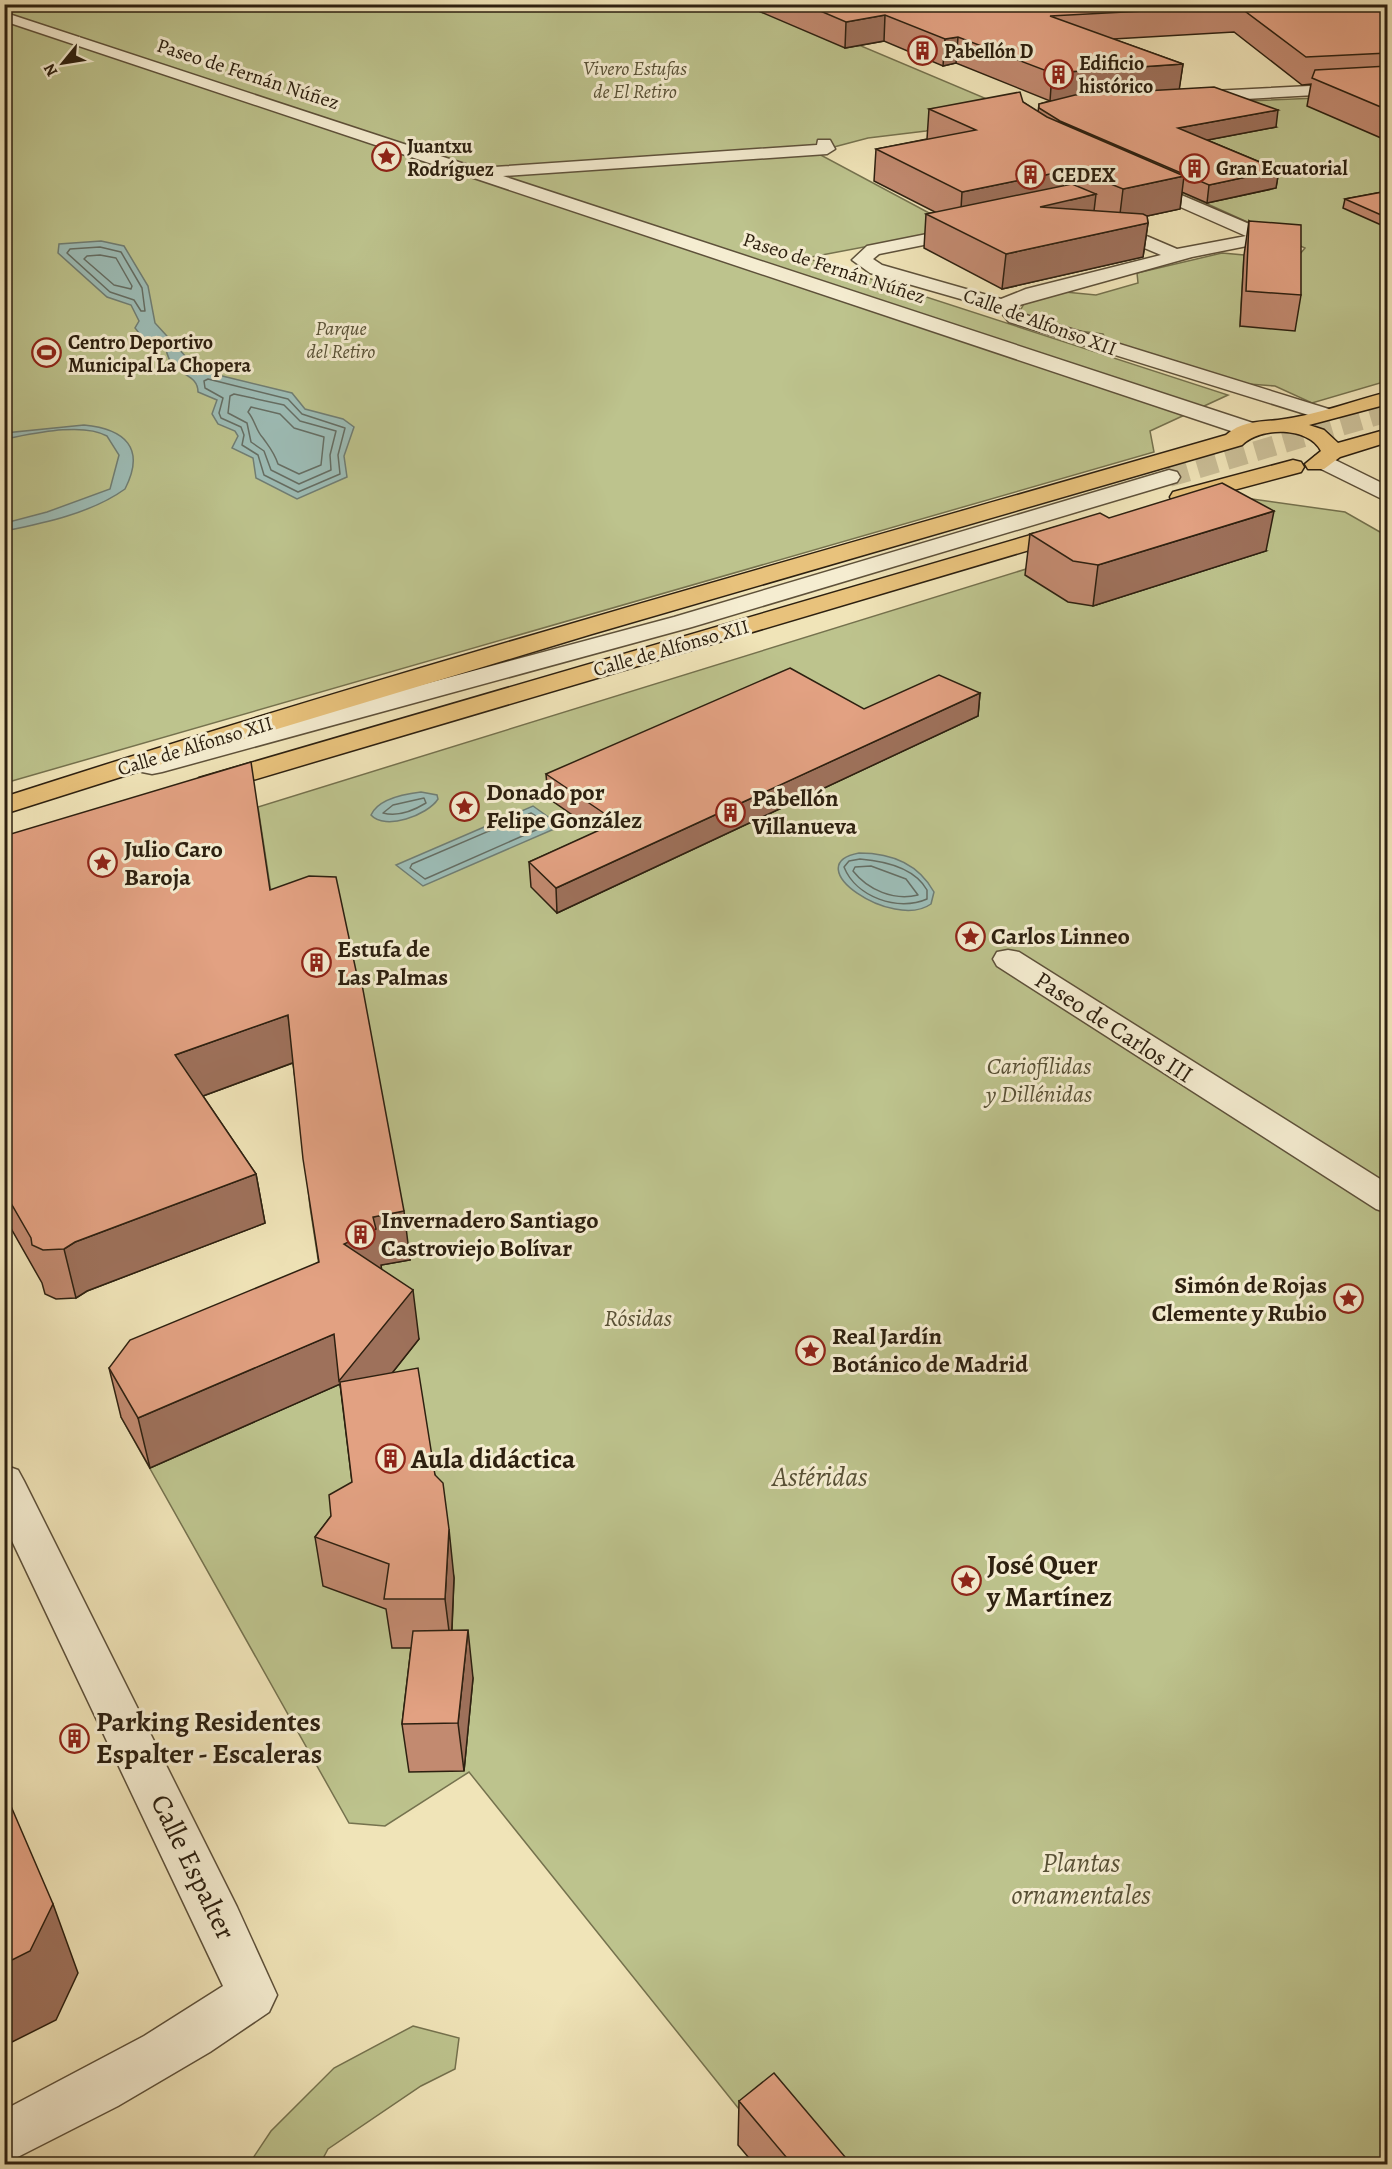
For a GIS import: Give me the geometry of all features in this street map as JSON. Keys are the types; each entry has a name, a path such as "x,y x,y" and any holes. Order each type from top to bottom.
{"main road":[{"name":"Calle de Alfonso XII","path":"12,803 155,757 583,628 1241,434 1388,398"},
{"name":"Calle de Alfonso XII","path":"1279,426 1316,435 1330,444 1328,456"},
{"name":"Calle de Alfonso XII","path":"1241,434 1236,449 1247,457 1265,463 1293,467"},
{"name":"Calle de Alfonso XII","path":"187,788 1212,488 1293,467 1384,438"}],"street":[{"path":"7,19 28,8"},
{"name":"Paseo de Fernán Núñez","path":"7,19 474,172 1241,434"},
{"path":"1181,98 1388,86"},
{"name":"Paseo de Fernán Núñez","path":"474,172 826,149 824,143"},
{"path":"1006,306 1010,300 1033,293 1256,239 1255,233 1125,176"},
{"path":"1082,214 1167,253 1185,255"},
{"name":"Calle de Alfonso XII","path":"990,226 873,250 861,260 876,269 1006,306 1016,318 1325,414"},
{"path":"1328,456 1388,495"},
{"name":"Calle de Alfonso XII","path":"12,803 683,622 1169,477"},
{"name":"Calle de Alfonso XII","path":"187,788 683,622"},
{"name":"Paseo de Carlos III","path":"1008,959 1388,1201"},
{"name":"Calle Espalter","path":"4,1481 220,1923 252,1995 207,2029 152,2061 4,2138"}],"green space":[{"name":"Parque del Retiro","path":"5,5 764,5 1013,110 926,131 868,138 815,152 959,229 806,258 1228,395 1150,431 1154,452 5,783"},
{"path":"1387,95 1387,381 1312,403 1275,386 1235,383 1107,341 1103,334 1079,331 1022,314 1020,311 1025,302 1065,292 1096,295 1138,283 1137,273 1222,253 1244,255 1240,326 1305,248 1059,137 1081,108"},
{"name":"Real Jardín Botánico de Madrid","path":"1252,499 1345,512 1387,536 1387,2164 783,2164 469,1772 385,1826 349,1823 121,1417 142,1389 326,1311 310,1207 290,1016 258,807"},
{"path":"413,2026 459,2038 455,2069 421,2086 328,2149 320,2164 249,2164 271,2131 334,2068"}],"water":[{"path":"101,241 124,246 148,286 155,323 198,370 292,393 305,409 343,419 354,427 344,456 347,477 297,499 256,478 253,458 232,448 238,436 235,431 218,424 212,414 217,400 198,392 194,380 173,365 166,349 143,338 135,328 139,321 131,305 107,297 58,253 59,244"},
{"path":"84,425 111,431 128,443 133,462 125,489 83,511 5,531 5,523 47,512 110,489 119,455 107,436 97,432 71,429 5,439 5,433"},
{"path":"421,792 437,795 438,799 433,805 416,815 386,822 377,820 371,815 385,801"},
{"path":"533,806 561,826 423,886 396,865"},
{"path":"859,853 882,855 911,867 920,874 934,892 931,904 914,910 895,909 875,903 857,893 844,882 838,870 842,860"}],"building":[{"path":"804,4 1388,4 1388,53 1306,57 1238,6 1050,16 1183,64 1052,73 958,37 945,39 885,15 846,22"},
{"path":"1388,66 1388,110 1312,78 1315,70"},
{"path":"1214,87 1278,110 1178,128 1279,170 1209,185 1060,121 1039,108 1039,104 1075,95"},
{"path":"1020,92 1023,102 1047,117 1184,176 1123,189 1074,169 962,192 876,149 976,130 929,109"},
{"path":"1072,184 1096,194 1040,207 1143,214 1147,216 1148,223 1006,254 926,214"},
{"path":"1388,191 1388,218 1345,199"},
{"path":"1249,221 1301,225 1301,295 1246,291"},
{"path":"1222,483 1274,511 1098,565 1073,561 1030,534 1100,513 1109,518"},
{"path":"790,668 864,709 939,675 980,693 556,888 529,862 617,822 546,774"},
{"path":"251,762 270,890 309,876 336,877 358,980 361,979 404,1211 373,1217 376,1229 344,1244 413,1290 339,1381 334,1334 138,1418 109,1368 130,1340 319,1262 303,1159 288,1015 175,1055 256,1174 75,1242 64,1249 43,1250 32,1245 31,1238 4,1191 4,836"},
{"path":"418,1368 435,1475 443,1483 449,1529 445,1599 384,1599 389,1564 315,1537 331,1516 329,1495 352,1482 340,1382"},
{"path":"468,1630 458,1723 402,1724 413,1631"},
{"path":"4,1790 53,1904 30,1951 4,1964"},
{"path":"774,2073 851,2164 792,2164 739,2101"}],"tunnel":[{"path":"1169,477 1388,412"}],"place":[{"name":"Pabellón D","path":"923,51"},
{"name":"Edificio histórico","path":"1058,74"},
{"name":"Juantxu Rodríguez","path":"386,157"},
{"name":"Gran Ecuatorial","path":"1195,168"},
{"name":"CEDEX","path":"1031,175"},
{"name":"Centro Deportivo Municipal La Chopera","path":"47,353"},
{"name":"Donado por Felipe González","path":"465,806"},
{"name":"Pabellón Villanueva","path":"731,812"},
{"name":"Julio Caro Baroja","path":"103,863"},
{"name":"Carlos Linneo","path":"970,936"},
{"name":"Estufa de Las Palmas","path":"316,963"},
{"name":"Invernadero Santiago Castroviejo Bolívar","path":"360,1234"},
{"name":"Simón de Rojas Clemente y Rubio","path":"1348,1299"},
{"name":"Real Jardín Botánico de Madrid","path":"811,1350"},
{"name":"Aula didáctica","path":"390,1459"},
{"name":"José Quer y Martínez","path":"966,1581"},
{"name":"Parking Residentes Espalter - Escaleras","path":"75,1738"}],"park label":[{"name":"Vivero Estufas de El Retiro","path":"635,80"},
{"name":"Cariofílidas y Dillénidas","path":"1039,1080"},
{"name":"Rósidas","path":"638,1318"},
{"name":"Astéridas","path":"820,1477"},
{"name":"Plantas ornamentales","path":"1081,1879"}]}
